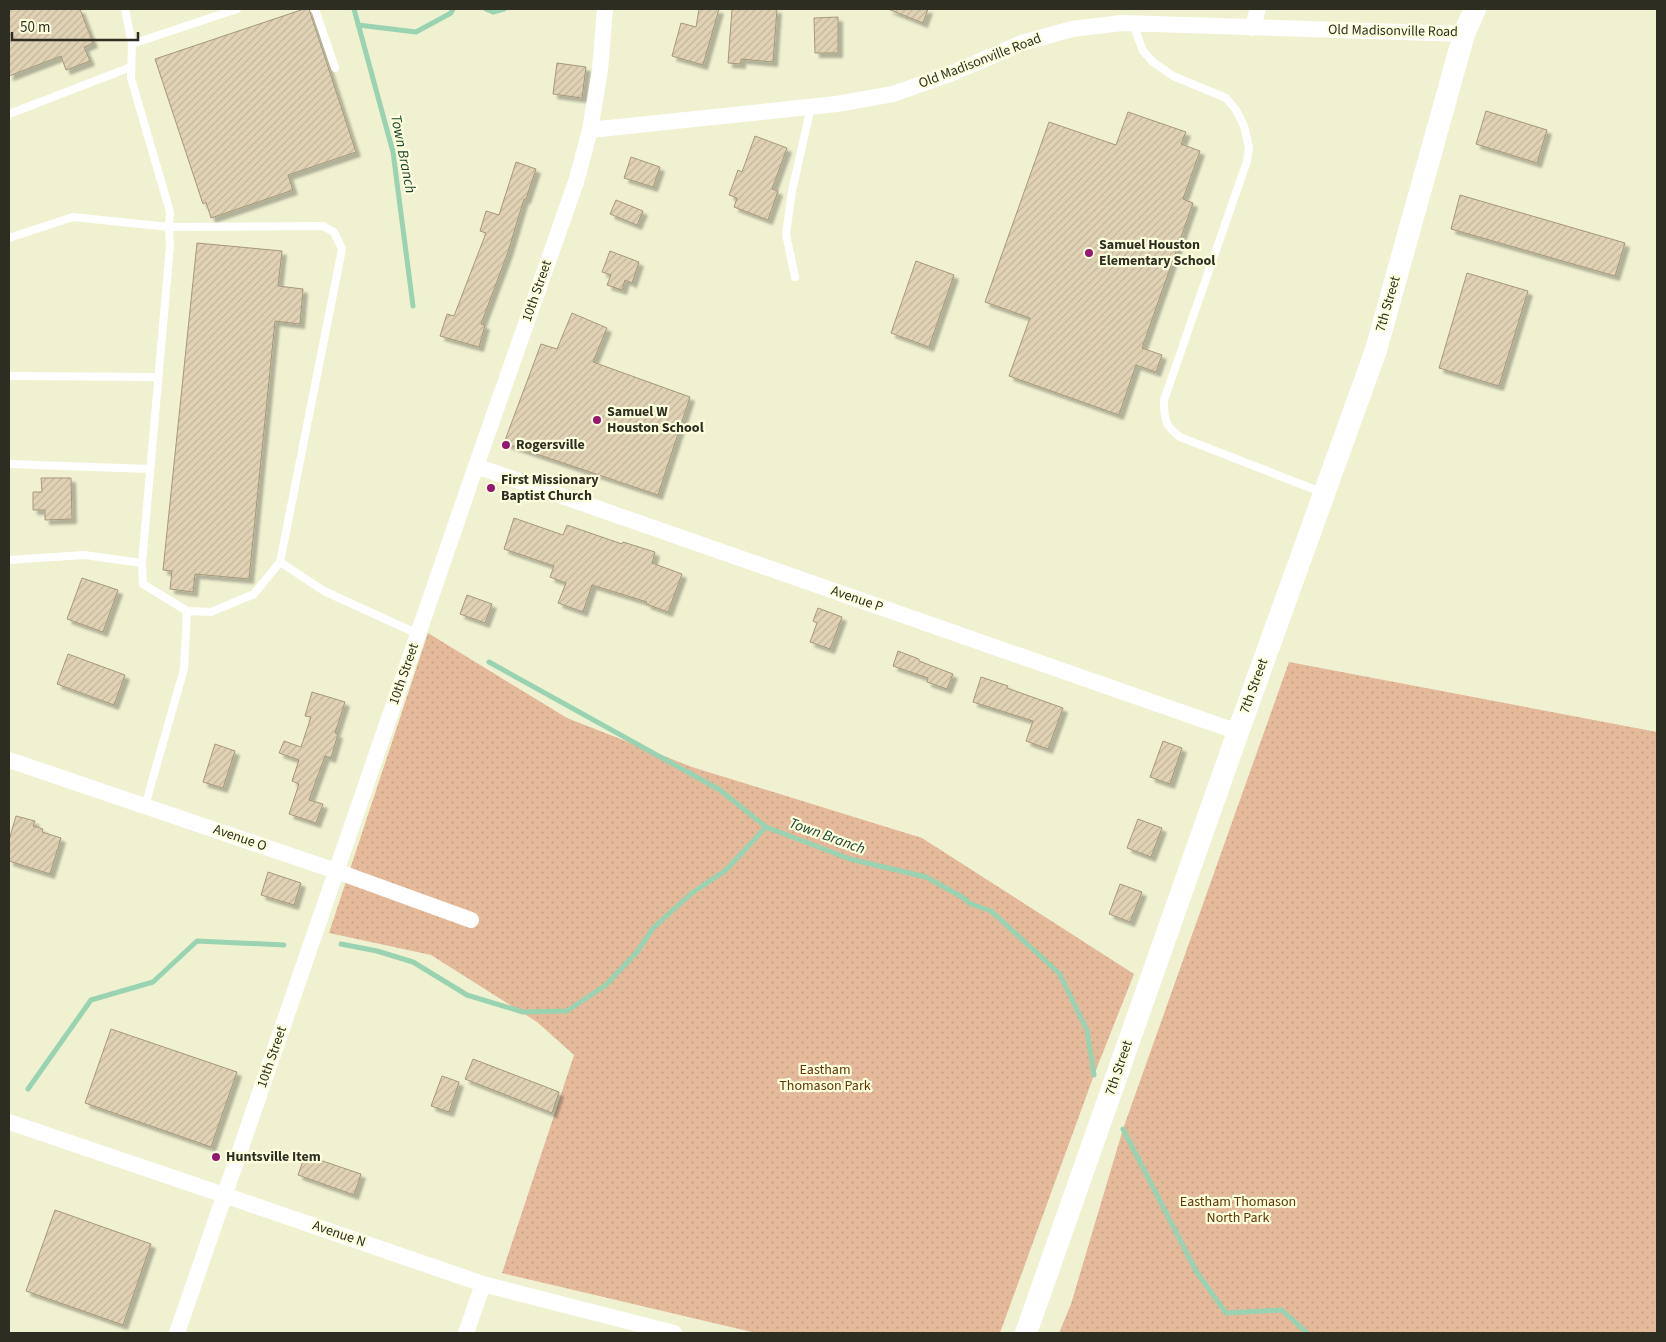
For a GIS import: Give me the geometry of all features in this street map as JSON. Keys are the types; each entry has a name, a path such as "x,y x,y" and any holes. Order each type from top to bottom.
{"street":[{"name":"10th Street","path":"177,1333 576,182 590,130 600,70 605,9"},
{"path":"1252,28 1258,9"},
{"name":"Old Madisonville Road","path":"590,130 837,104 893,94 950,74 1022,42 1072,29 1122,23 1464,34 1475,9"},
{"name":"7th Street","path":"1026,1333 1238,732 1376,350 1464,34"},
{"name":"Avenue P","path":"476,466 1238,732"},
{"name":"Avenue O","path":"9,760 336,871 471,920"},
{"name":"Avenue N","path":"9,1122 483,1284 674,1333"},
{"path":"466,1333 483,1284"}],"lane":[{"path":"9,238 73,217 168,227 323,226 334,232 342,249 280,562 254,594 211,612 187,611 143,584 142,563 170,246 168,227 170,212 131,78 132,44 125,9"},
{"path":"132,44 237,9"},
{"path":"315,9 335,68"},
{"path":"1134,24 1143,51 1153,62 1173,76 1226,98 1236,110 1244,126 1249,147 1247,161 1164,400 1164,416 1170,430 1180,437 1324,493"},
{"path":"9,114 131,67"},
{"path":"795,277 786,234 792,192 811,107"},
{"path":"9,376 158,377"},
{"path":"9,464 150,469"},
{"path":"9,560 84,555 142,563"},
{"path":"280,562 324,591 418,634"},
{"path":"144,806 184,669 187,611"}],"green space":[{"name":"Eastham Thomason Park","path":"428,633 567,718 692,767 922,838 1134,974 1094,1075 1000,1333 756,1333 502,1273 574,1055 537,1022 431,955 329,933"},
{"name":"Eastham Thomason North Park","path":"1289,662 1657,732 1657,1333 1059,1333 1071,1304 1123,1129"}],"building":[{"path":"9,9 80,9 93,43 84,47 90,61 66,70 61,56 9,76"},
{"path":"304,9 309,9 356,152 288,175 293,190 211,218 206,202 203,204 155,59"},
{"path":"699,9 719,9 703,65 672,56 681,23 696,27"},
{"path":"732,9 777,9 773,62 741,59 741,64 728,63"},
{"path":"888,9 928,9 923,23"},
{"path":"838,17 838,53 815,53 814,18"},
{"path":"557,63 586,67 582,98 553,94"},
{"path":"1486,111 1547,130 1537,163 1476,144"},
{"name":"Samuel Houston Elementary School","path":"1128,112 1186,132 1181,144 1200,151 1183,199 1193,203 1142,348 1162,355 1156,372 1136,365 1119,415 1009,376 1030,318 985,302 1049,122 1116,145"},
{"path":"755,136 787,148 772,189 778,191 768,220 734,207 737,198 729,195 738,170 742,172"},
{"path":"631,157 660,167 653,187 624,178"},
{"path":"516,162 536,169 481,324 485,325 479,347 440,336 447,314 454,316 486,233 480,231 486,211 499,215"},
{"path":"1460,195 1625,243 1615,276 1451,229"},
{"path":"616,200 643,211 637,225 610,214"},
{"path":"197,243 282,251 278,286 303,289 300,324 275,321 249,579 195,574 193,592 170,589 172,571 163,570"},
{"path":"610,251 639,262 632,283 625,280 622,290 607,285 611,275 602,272"},
{"path":"916,261 954,275 929,347 891,333"},
{"path":"1467,273 1528,291 1499,386 1439,368"},
{"name":"Samuel W Houston School","path":"572,313 607,328 593,362 690,397 658,495 504,443 541,344 557,349"},
{"path":"41,478 71,478 72,519 45,520 45,510 33,510 33,492 42,492"},
{"path":"514,518 563,535 567,525 622,544 623,542 655,552 652,563 682,574 668,612 646,604 647,602 592,585 583,612 558,603 566,583 550,577 554,566 504,549"},
{"path":"82,578 118,590 103,632 67,619"},
{"path":"467,595 492,604 485,623 460,614"},
{"path":"818,608 842,617 830,649 810,642 817,623 813,621"},
{"path":"898,651 953,674 947,689 927,682 928,678 893,666"},
{"path":"68,654 125,675 114,705 57,684"},
{"path":"981,677 1063,708 1048,749 1026,741 1033,721 973,702"},
{"path":"312,692 345,702 335,733 338,734 331,758 325,756 309,800 323,804 316,823 289,814 299,784 292,781 299,760 279,753 284,741 301,747 311,717 305,716"},
{"path":"1163,741 1182,748 1170,784 1150,777"},
{"path":"215,744 235,751 223,788 203,782"},
{"path":"16,816 35,821 33,826 43,829 42,832 61,838 50,874 9,861 9,840"},
{"path":"1138,819 1162,828 1151,857 1127,848"},
{"path":"268,872 301,883 294,905 261,895"},
{"path":"1120,884 1142,892 1130,922 1109,914"},
{"path":"111,1029 237,1072 211,1147 85,1103"},
{"path":"473,1059 559,1092 552,1113 465,1079"},
{"path":"442,1076 459,1082 449,1112 431,1106"},
{"path":"305,1155 361,1174 354,1195 298,1175"},
{"path":"55,1210 151,1244 123,1325 26,1291"}],"waterway":[{"name":"Town Branch","path":"354,9 393,152 413,306"},
{"path":"358,25 416,32 451,13 453,9"},
{"path":"486,9 493,12 504,9"},
{"name":"Town Branch","path":"489,662 720,790 766,827 850,859 926,877 971,904 991,911 1059,973 1087,1030 1094,1075"},
{"path":"341,944 377,951 413,962 467,995 523,1012 567,1011 606,985 637,952 653,928 692,893 726,870 766,827"},
{"path":"28,1089 91,1000 153,982 197,941 284,945"},
{"name":"Town Branch","path":"1123,1129 1196,1271 1226,1313 1282,1310 1307,1333"}],"place":[{"name":"Samuel Houston Elementary School","path":"1089,253"},
{"name":"Samuel W Houston School","path":"597,420"},
{"name":"Rogersville","path":"506,445"},
{"name":"First Missionary Baptist Church","path":"491,488"},
{"name":"Huntsville Item","path":"216,1157"}]}
